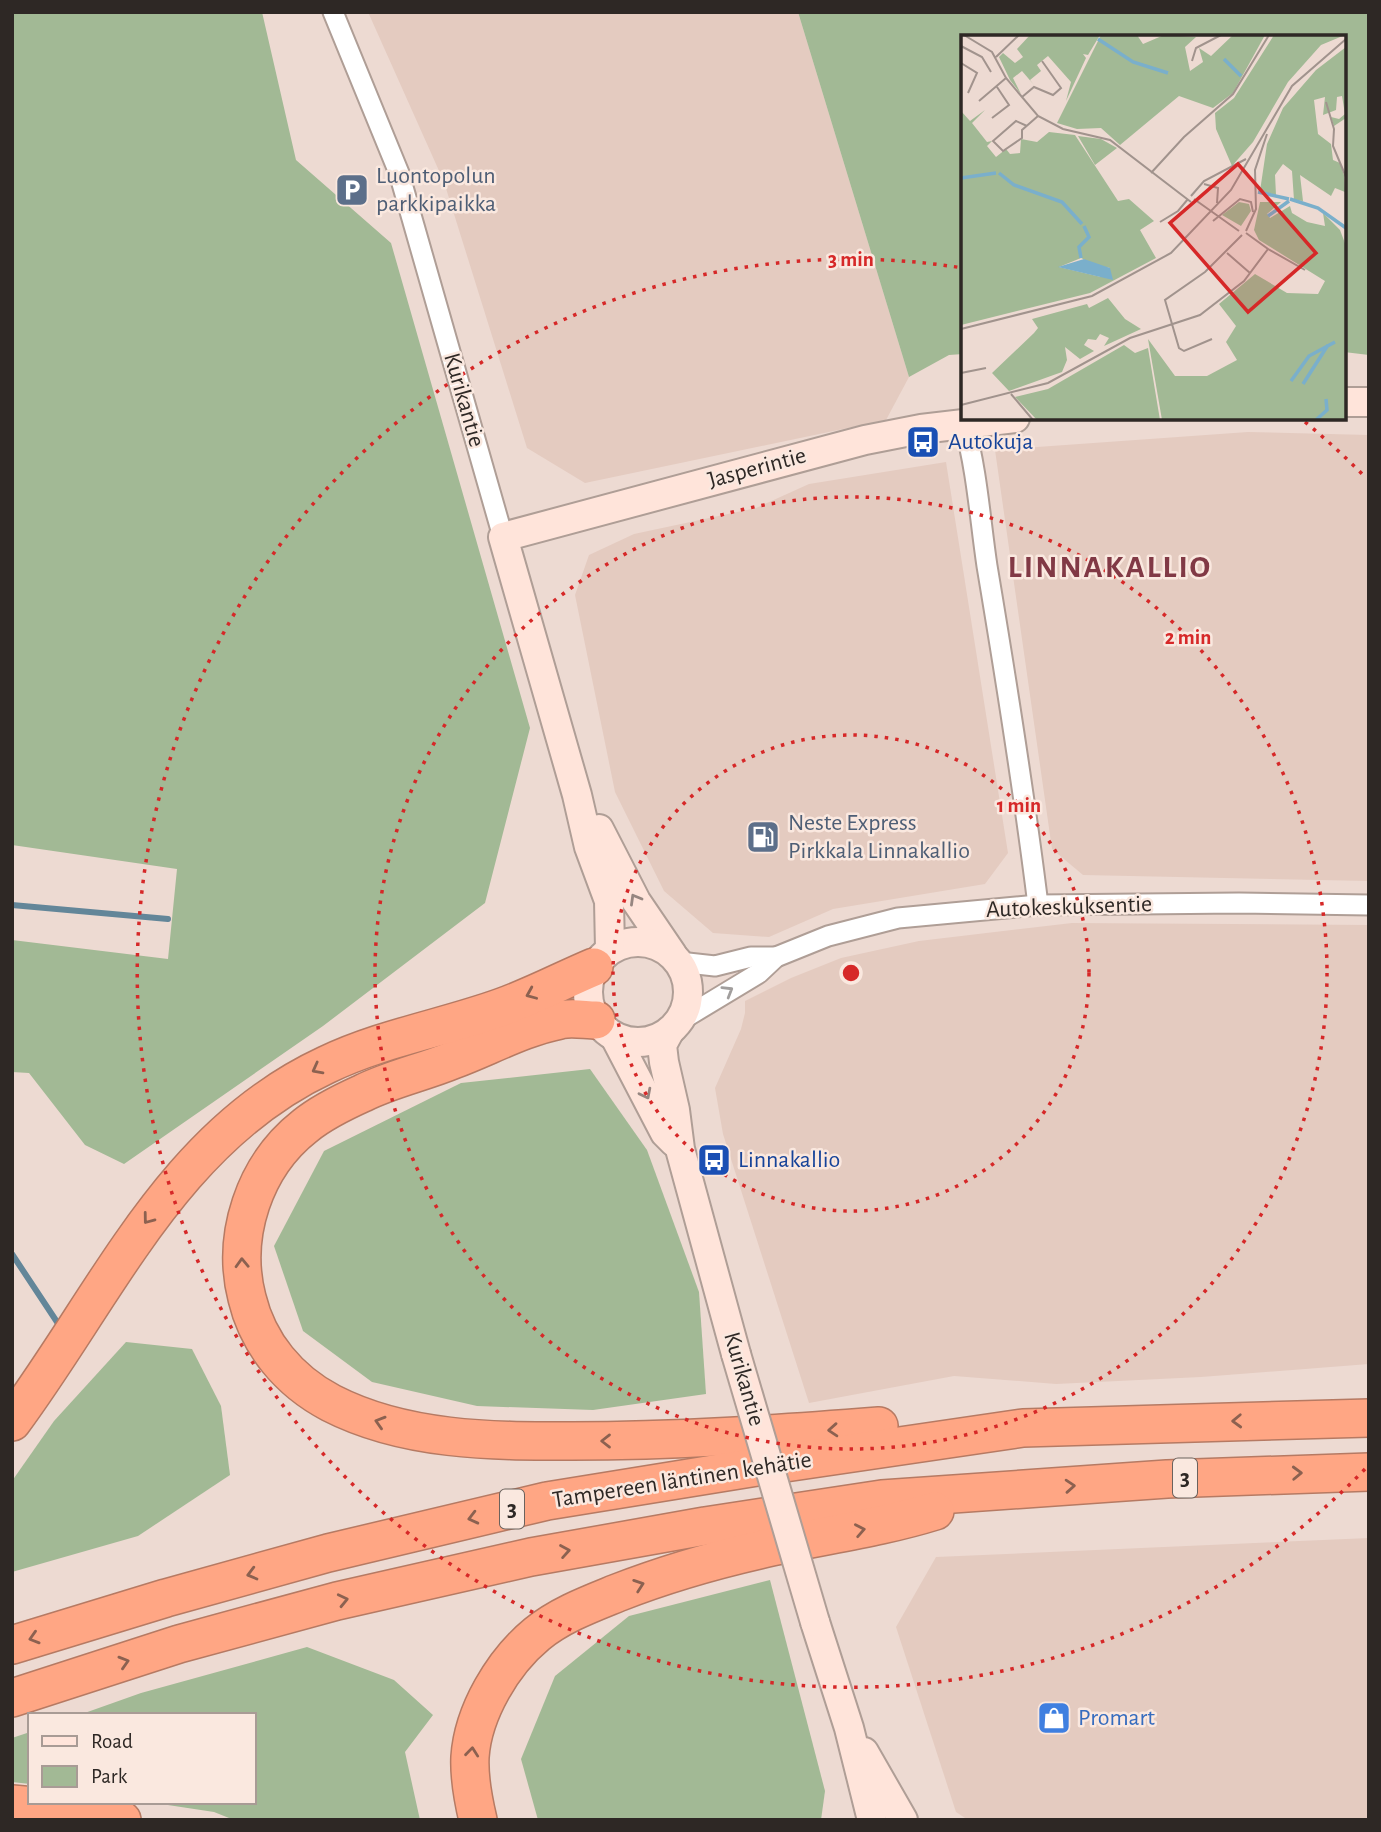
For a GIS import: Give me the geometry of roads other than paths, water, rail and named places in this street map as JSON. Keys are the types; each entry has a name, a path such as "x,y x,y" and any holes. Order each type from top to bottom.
{"highway":[{"path":"12,1422 147,1220 188,1168 236,1123 288,1086 326,1064 394,1039 502,1007 602,958"},
{"path":"605,1029 563,1019 541,1025 419,1073 365,1091 304,1126 292,1138 264,1174 251,1203 244,1227 241,1257 243,1283 256,1328 283,1367 330,1402 365,1417 396,1427 470,1438 653,1441 909,1424 1023,1428"},
{"name":"Tampereen läntinen kehätie","path":"12,1645 328,1553 547,1501 757,1466 1023,1428 1369,1418"},
{"name":"Tampereen läntinen kehätie","path":"12,1698 250,1624 337,1601 531,1557 705,1526 882,1499 1167,1479 1369,1472"},
{"path":"478,1820 471,1783 470,1756 474,1732 494,1687 519,1651 538,1633 564,1616 642,1583 704,1565 758,1550 897,1523 1002,1491"},
{"path":"12,1804 78,1810 122,1820"}],"main road":[{"path":"1346,402 1369,402"},
{"name":"Jasperintie","path":"503,537 865,440 997,420"},
{"name":"Kurikantie","path":"503,537 577,795 589,847 609,901 602,958"},
{"name":"Kurikantie","path":"577,795 591,811 636,901 676,959"},
{"path":"643,942 659,946 676,959 686,977 688,992 685,1008 673,1027 657,1039 643,1042 628,1041 605,1029 590,1008 587,994 589,980 602,958 626,943 643,942"},
{"name":"Kurikantie","path":"673,1027 662,1045 680,1149 736,1354 849,1728 872,1820"},
{"name":"Kurikantie","path":"605,1029 666,1133 680,1149"},
{"name":"Kurikantie","path":"849,1728 903,1820"}],"street":[{"name":"Kurikantie","path":"333,12 399,173 503,537"},
{"path":"964,424 970,445 1008,691 1038,905"},
{"name":"Autokeskuksentie","path":"673,1027 759,973 776,957 828,936 898,918 1038,905 1369,905"},
{"name":"Autokeskuksentie","path":"676,959 715,966 751,957 776,957"}],"waterway":[{"path":"12,905 168,919"},
{"path":"12,1254 57,1322"}],"place":[{"name":"Luontopolun parkkipaikka","path":"352,190"},
{"name":"Autokuja","path":"923,442"},
{"name":"Neste Express Pirkkala Linnakallio","path":"763,837"},
{"name":"Linnakallio","path":"714,1160"},
{"name":"Promart","path":"1054,1718"}],"district":[{"name":"LINNAKALLIO","path":"1110,567"}]}
